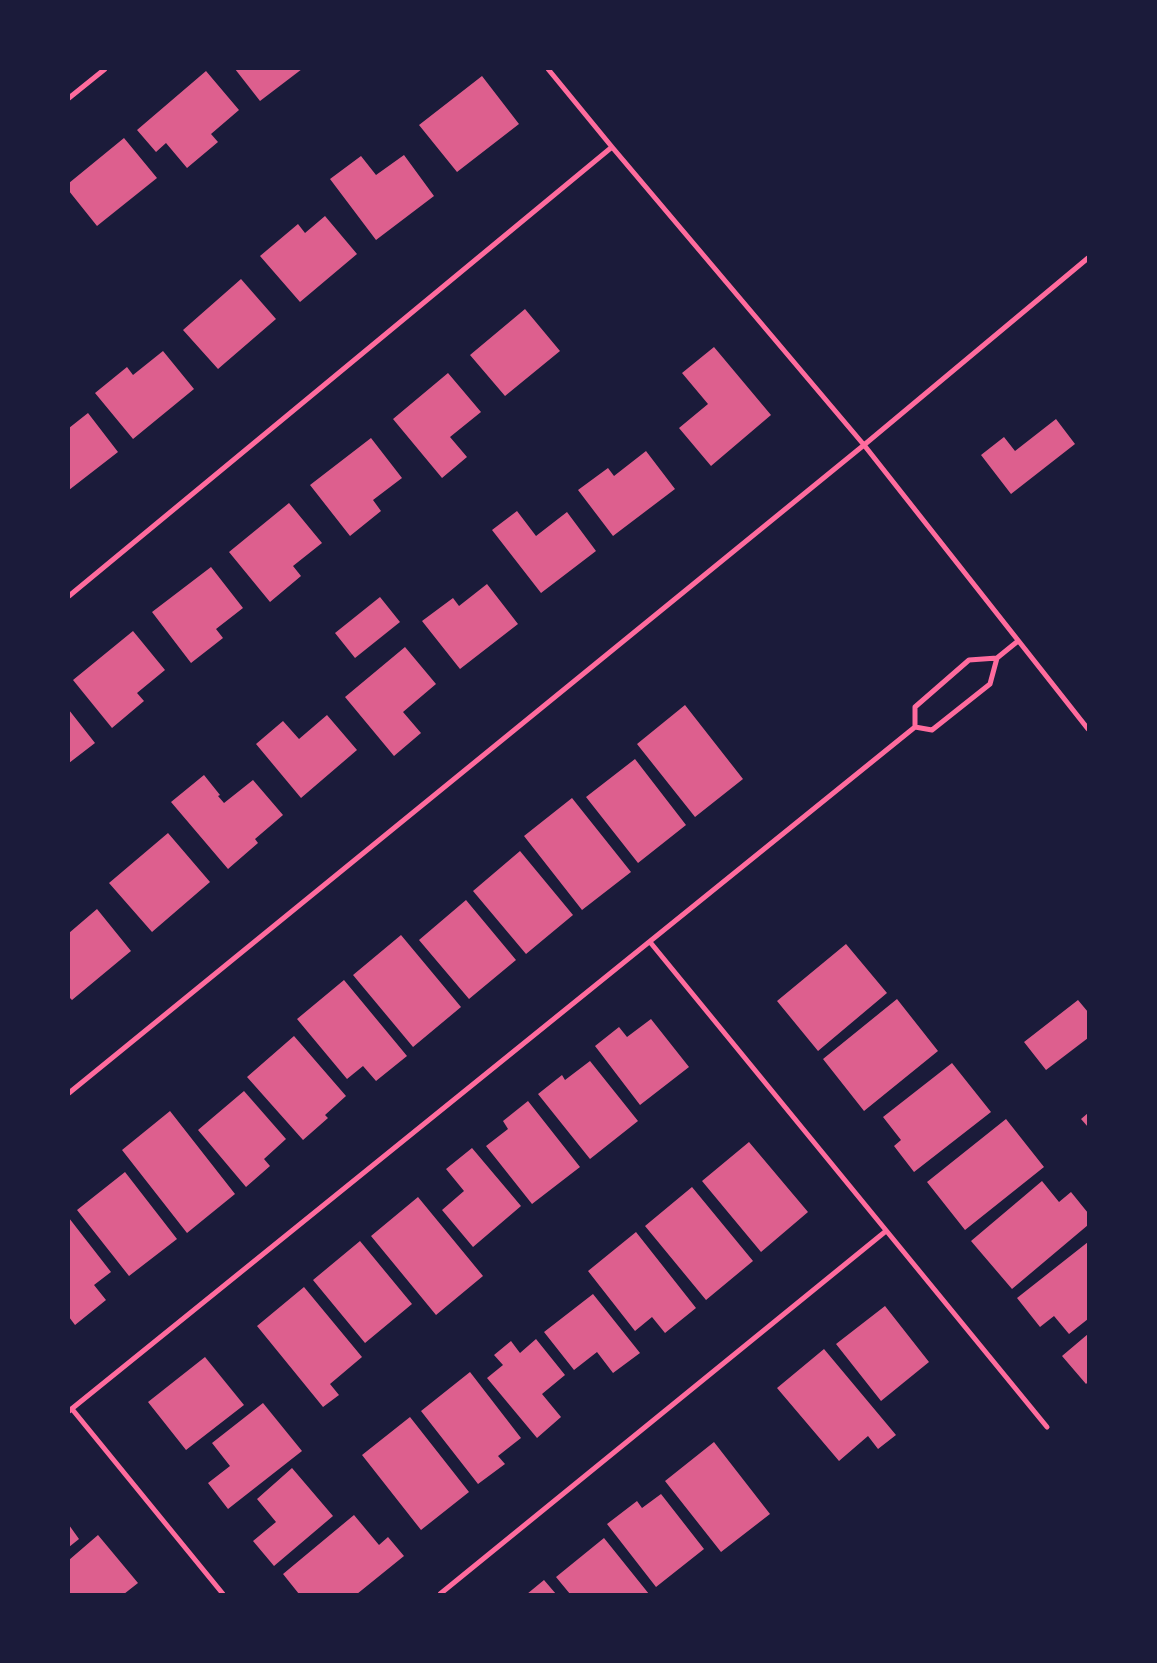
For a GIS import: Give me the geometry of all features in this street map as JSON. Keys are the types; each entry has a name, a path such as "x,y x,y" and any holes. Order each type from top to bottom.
{"street":[{"path":"69,98 105,69"},
{"path":"548,69 864,445 1088,729"},
{"path":"69,596 612,147"},
{"path":"69,1093 864,445 1088,258"},
{"path":"915,728 915,707 969,660 997,658 1018,641"},
{"path":"223,1594 70,1410 915,728 932,730 990,684 997,658"},
{"path":"650,942 1047,1427"},
{"path":"440,1594 886,1231"}],"building":[{"path":"235,69 302,69 260,101"},
{"path":"206,71 239,110 211,134 218,142 187,168 166,143 156,152 137,130"},
{"path":"482,76 519,124 457,172 419,125"},
{"path":"124,138 157,178 97,226 69,191 69,183"},
{"path":"404,155 434,196 376,240 330,179 361,156 376,175"},
{"path":"325,216 357,254 300,302 260,256 298,224 305,233"},
{"path":"241,279 276,319 218,369 183,330"},
{"path":"525,309 560,351 505,396 470,355"},
{"path":"714,347 771,415 711,466 679,428 708,404 682,373"},
{"path":"163,351 194,389 133,439 95,393 127,367 133,375"},
{"path":"448,373 481,412 450,437 467,457 442,478 393,419"},
{"path":"88,413 118,452 69,490 69,428"},
{"path":"1056,419 1075,444 1011,494 981,455 1004,437 1015,451"},
{"path":"371,438 402,478 373,500 381,511 350,536 310,485"},
{"path":"646,451 675,489 613,536 578,490 608,468 614,476"},
{"path":"289,503 322,543 293,566 301,576 270,602 229,552"},
{"path":"517,511 536,536 567,512 596,551 541,593 492,530"},
{"path":"211,567 243,608 216,629 223,638 191,663 152,612"},
{"path":"487,584 518,624 460,669 422,621 453,598 459,606"},
{"path":"380,597 400,622 355,658 335,633"},
{"path":"133,631 165,670 137,693 144,701 112,728 73,680"},
{"path":"405,647 436,684 403,712 421,733 394,756 345,697"},
{"path":"685,705 743,779 695,817 637,744"},
{"path":"69,710 95,743 69,763"},
{"path":"327,715 357,750 301,798 256,744 283,721 299,739"},
{"path":"635,759 686,825 638,863 586,797"},
{"path":"204,775 224,803 253,780 283,815 255,839 258,843 228,869 171,802"},
{"path":"572,798 631,872 582,910 524,836"},
{"path":"168,833 210,882 152,932 109,883"},
{"path":"520,851 573,915 526,954 473,891"},
{"path":"466,900 516,960 469,999 419,940"},
{"path":"97,909 131,951 72,1000 69,997 69,933"},
{"path":"401,935 461,1007 413,1047 353,975"},
{"path":"846,944 887,993 818,1051 777,1001"},
{"path":"344,980 407,1056 376,1081 363,1066 347,1079 297,1019"},
{"path":"897,999 938,1051 864,1111 823,1059"},
{"path":"1078,1000 1088,1012 1088,1038 1046,1070 1024,1042"},
{"path":"651,1019 689,1067 640,1105 595,1046 619,1027 627,1037"},
{"path":"294,1036 346,1096 325,1115 328,1118 303,1140 247,1077"},
{"path":"590,1061 638,1121 590,1159 538,1094 562,1075 565,1080"},
{"path":"952,1063 991,1112 914,1172 894,1146 901,1140 883,1117"},
{"path":"244,1091 286,1139 264,1159 270,1166 246,1187 198,1130"},
{"path":"528,1101 580,1167 532,1204 486,1146 508,1129 503,1121"},
{"path":"170,1111 235,1194 187,1233 122,1150"},
{"path":"1088,1113 1088,1127 1081,1119"},
{"path":"1006,1119 1044,1167 965,1230 927,1182"},
{"path":"749,1142 808,1212 761,1252 702,1181"},
{"path":"472,1148 521,1206 473,1247 442,1210 464,1191 446,1169"},
{"path":"125,1172 177,1239 129,1276 77,1210"},
{"path":"1042,1181 1059,1202 1071,1192 1088,1213 1088,1225 1012,1289 971,1241"},
{"path":"692,1187 753,1261 706,1300 645,1226"},
{"path":"418,1197 483,1276 436,1315 371,1236"},
{"path":"69,1218 111,1272 94,1285 106,1300 75,1325 69,1317"},
{"path":"636,1232 696,1308 665,1333 652,1317 635,1331 588,1271"},
{"path":"360,1241 412,1304 365,1343 313,1280"},
{"path":"1088,1242 1088,1319 1069,1334 1054,1316 1040,1327 1017,1298"},
{"path":"304,1287 362,1357 330,1384 339,1395 323,1407 257,1326"},
{"path":"593,1294 640,1353 613,1373 597,1352 574,1370 544,1332"},
{"path":"885,1306 929,1362 881,1401 836,1344"},
{"path":"1088,1334 1088,1382 1086,1384 1062,1356"},
{"path":"536,1339 565,1375 542,1394 561,1417 537,1438 487,1378 503,1365 494,1355 511,1341 520,1353"},
{"path":"824,1349 896,1435 878,1449 868,1436 839,1461 777,1388"},
{"path":"205,1357 244,1405 186,1450 148,1402"},
{"path":"470,1372 521,1438 498,1456 505,1464 478,1484 421,1411"},
{"path":"263,1403 302,1451 228,1509 208,1483 230,1466 212,1443"},
{"path":"410,1417 469,1492 421,1530 362,1455"},
{"path":"714,1442 770,1514 721,1552 665,1481"},
{"path":"292,1468 333,1516 274,1566 253,1541 276,1522 257,1499"},
{"path":"661,1494 704,1549 656,1587 607,1524 637,1501 642,1508"},
{"path":"354,1515 379,1545 388,1537 404,1556 357,1594 299,1594 283,1574"},
{"path":"69,1525 79,1539 69,1547"},
{"path":"98,1535 138,1583 124,1594 69,1594 69,1560"},
{"path":"604,1538 649,1594 570,1594 556,1577"},
{"path":"544,1580 556,1594 527,1594"}]}
